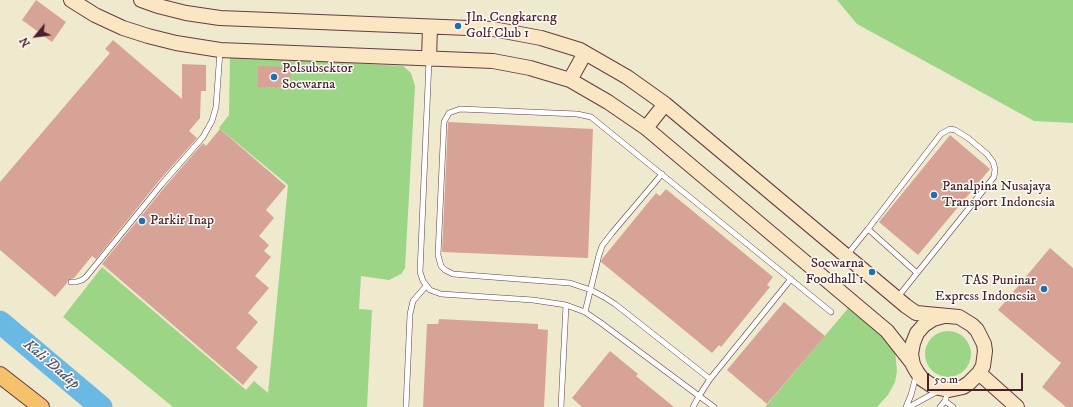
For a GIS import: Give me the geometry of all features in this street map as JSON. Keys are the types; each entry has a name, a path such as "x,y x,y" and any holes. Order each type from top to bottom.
{"main road":[{"path":"0,375 41,407"}],"street":[{"path":"71,0 95,15 148,36 176,43 220,50 493,61 530,68 570,80 608,102 646,128 887,331 928,384 945,393 969,384 979,373 985,359 985,351 981,336 966,320 959,317 916,313 665,104 627,77 584,52 541,38 493,29 220,18 186,13 141,0"},
{"path":"429,59 430,27"},
{"path":"570,80 584,52"},
{"path":"646,128 665,104"},
{"path":"915,368 911,354 912,343 917,333 928,322 944,316"},
{"path":"979,373 1017,407"}],"lane":[{"path":"71,282 82,280 86,277 203,137 212,121 216,107 220,50"},
{"path":"429,59 420,272 422,281 426,286 430,290 440,294 533,300 566,305 584,312 714,407"},
{"path":"710,379 615,304 604,296 591,290 570,283 454,274 445,270 441,266 438,255 445,119 452,111 460,109 584,115 597,122 831,312"},
{"path":"846,256 941,134 950,129 955,130 968,138 987,154 993,162 995,169 994,177 897,298"},
{"path":"584,312 602,246 612,232 662,174"},
{"path":"868,229 917,273"},
{"path":"693,407 710,379 791,279"},
{"path":"406,407 410,314 413,301 426,286"},
{"path":"561,407 566,305"},
{"path":"906,407 911,395 915,368"},
{"path":"909,407 945,393"},
{"path":"940,407 945,393"},
{"path":"945,393 953,407"}],"green space":[{"path":"837,0 1073,0 1073,123 1034,121 857,24"},
{"path":"230,56 403,66 411,73 415,86 405,268 401,274 389,280 361,276 359,309 372,310 367,407 173,407 63,317 102,267 246,390 254,381 268,393 288,185 219,128 229,115"},
{"path":"850,306 890,340 895,350 897,371 895,382 888,395 877,407 765,407"},
{"path":"943,331 953,331 961,335 967,341 971,349 971,359 967,367 961,373 953,377 943,377 935,373 929,367 925,359 925,349 929,341 935,335"}],"building":[{"path":"36,0 66,22 52,42 22,20"},
{"path":"113,40 182,99 182,64 206,65 206,91 201,91 200,118 189,131 197,138 158,182 96,259 92,256 74,278 68,280 55,297 0,250 0,182 110,53 105,49"},
{"name":"Polsubsektor Soewarna","path":"258,66 291,67 290,87 258,87"},
{"path":"448,122 593,129 588,258 442,252"},
{"path":"220,129 286,186 266,210 274,218 259,236 269,245 264,251 271,257 255,276 269,288 248,313 258,322 236,348 258,367 243,385 102,264 203,143 206,146"},
{"name":"Panalpina Nusajaya Transport Indonesia","path":"950,135 990,169 918,255 879,222"},
{"path":"666,189 773,277 767,285 770,287 721,347 719,345 712,353 601,262 656,193 660,196"},
{"name":"TAS Puninar Express Indonesia","path":"1050,248 1073,268 1073,407 1066,407 1042,387 1061,363 998,310"},
{"path":"784,302 825,336 767,404 727,370"},
{"path":"439,319 538,324 538,329 548,330 544,407 423,407 427,324 438,324"},
{"path":"610,351 638,374 636,376 674,407 582,407 572,398"}],"waterway":[{"name":"Kali Dadap","path":"0,322 101,407"}],"place":[{"name":"Jln. Cengkareng Golf Club 1","path":"458,26"},
{"name":"Polsubsektor Soewarna","path":"274,77"},
{"name":"Panalpina Nusajaya Transport Indonesia","path":"934,195"},
{"name":"Parkir Inap","path":"142,221"},
{"name":"Soewarna Foodhall 1","path":"872,272"},
{"name":"TAS Puninar Express Indonesia","path":"1044,289"}]}
